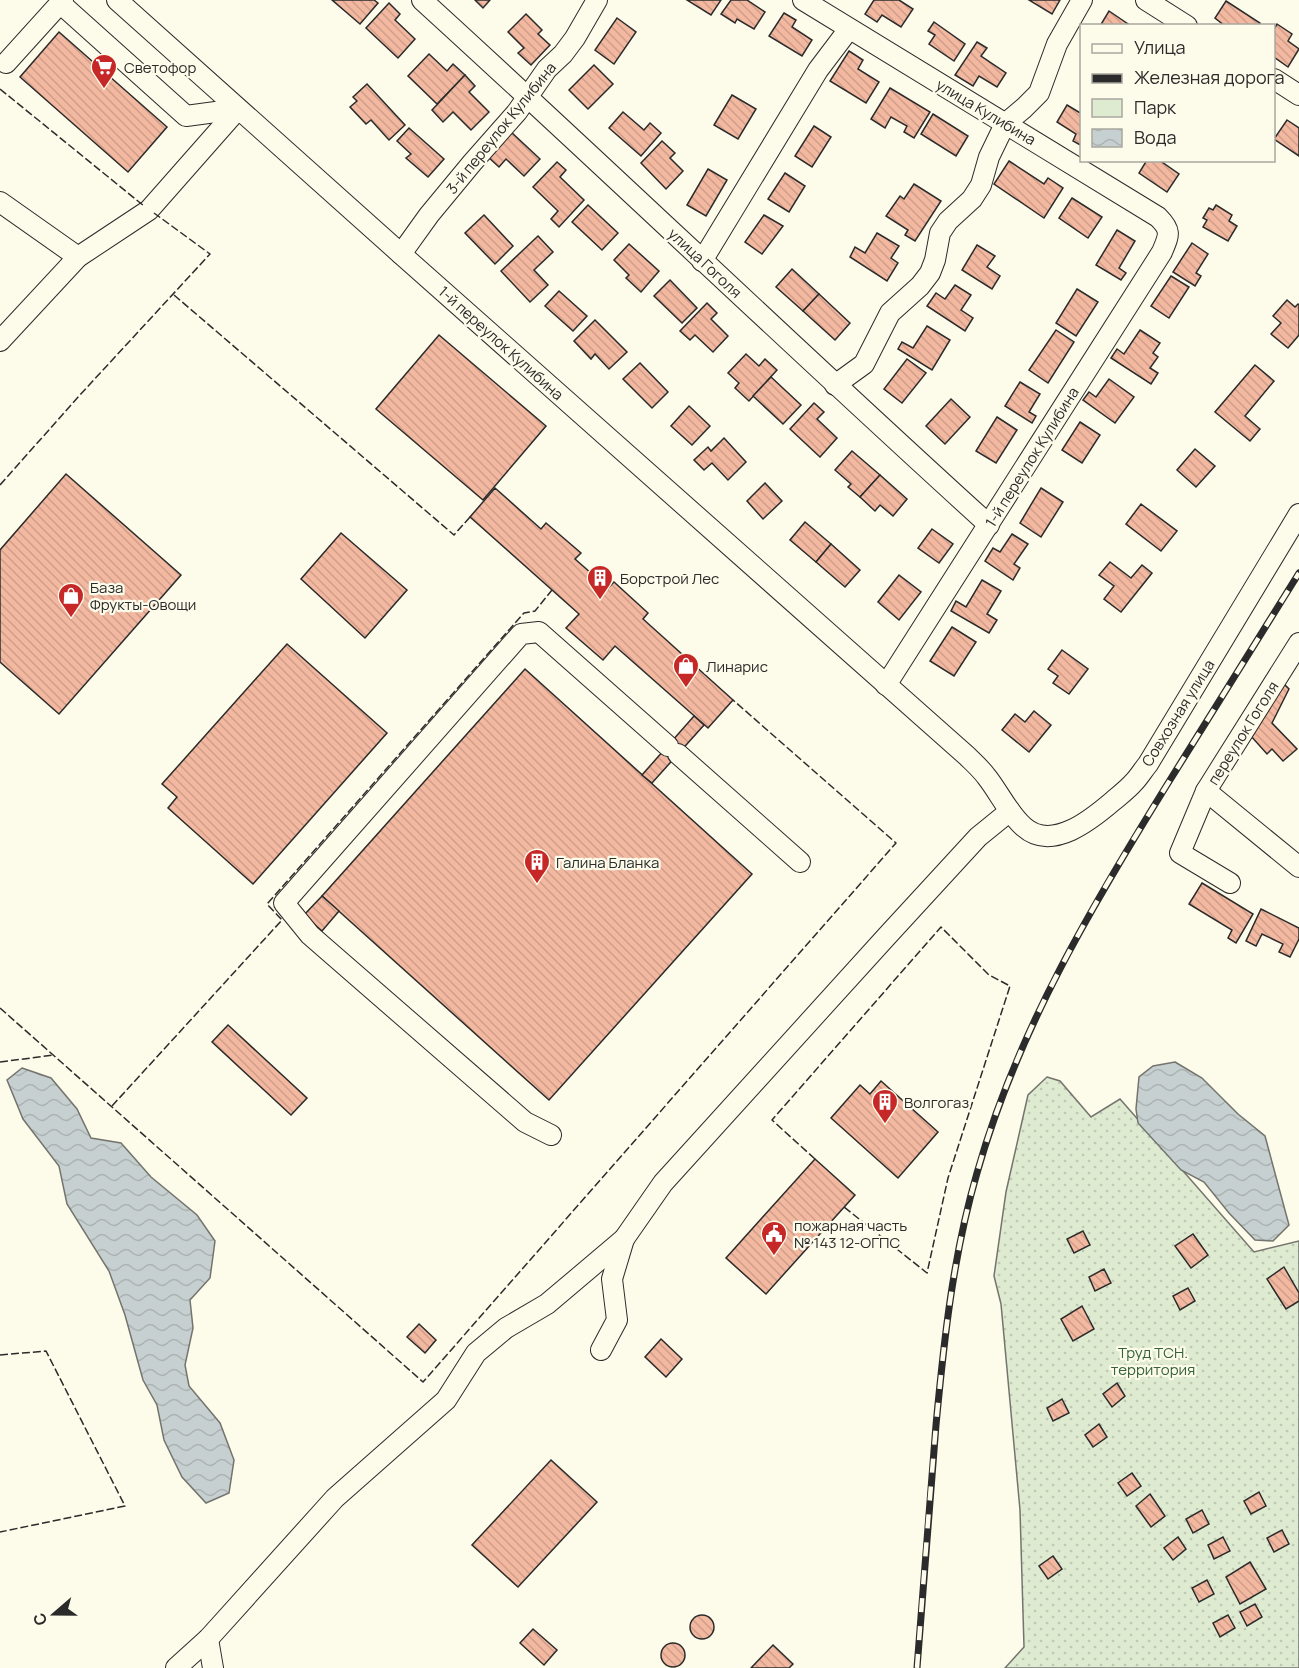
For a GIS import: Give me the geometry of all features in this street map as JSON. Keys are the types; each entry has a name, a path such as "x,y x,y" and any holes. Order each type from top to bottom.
{"street":[{"name":"1-й переулок Кулибина","path":"117,0 967,756 986,775 1010,811"},
{"name":"улица Гоголя","path":"422,0 988,525"},
{"name":"3-й переулок Кулибина","path":"400,254 443,198 517,112 547,69 563,54 597,0"},
{"name":"улица Кулибина","path":"803,0 1152,213 1167,226"},
{"path":"835,385 864,364 890,313 920,286 930,273 940,233 948,221 972,199 981,185 989,157 1005,124 1039,93 1057,44 1082,0"},
{"path":"1146,0 1184,24"},
{"path":"6,63 62,2 186,116 238,109"},
{"path":"702,261 818,70 849,28"},
{"path":"1275,80 1299,94"},
{"path":"0,341 78,257 149,210 238,109"},
{"path":"0,202 78,257"},
{"name":"1-й переулок Кулибина","path":"886,685 1162,252 1168,233 1167,226"},
{"name":"Совхозная улица","path":"1010,811 1026,829 1036,834 1049,836 1064,834 1094,817 1133,783 1148,764 1299,514"},
{"path":"551,1135 525,1122 310,934 284,903 521,634 539,632 800,862"},
{"name":"переулок Гоголя","path":"1230,883 1180,853 1206,791 1299,643"},
{"path":"1206,791 1299,867"},
{"path":"176,1668 208,1640 335,1498 446,1400 476,1353 506,1328 547,1304 624,1239 671,1174 970,846 1010,811"},
{"path":"601,1350 617,1320 612,1279 624,1239"},
{"path":"208,1640 213,1668"}],"green space":[{"name":"Труд ТСН. территория","path":"1047,1077 1060,1081 1091,1117 1120,1099 1254,1252 1299,1241 1299,1668 1005,1668 1024,1647 1020,1510 1001,1304 994,1276 1006,1192 1028,1095"}],"water":[{"path":"1175,1062 1202,1078 1238,1114 1265,1136 1289,1225 1273,1241 1255,1240 1204,1182 1181,1170 1138,1123 1136,1109 1139,1077 1153,1066"},
{"path":"22,1068 51,1078 77,1109 91,1138 121,1143 151,1177 197,1215 215,1241 210,1278 190,1300 193,1328 185,1365 189,1386 220,1423 234,1460 229,1493 206,1503 182,1477 164,1440 157,1405 143,1380 125,1315 109,1271 67,1204 59,1166 23,1119 7,1080"}],"building":[{"path":"332,0 374,0 378,3 360,24"},
{"path":"475,0 490,0 483,8"},
{"path":"687,0 721,0 711,15"},
{"path":"731,0 747,0 765,12 754,29 737,19 735,23 721,14"},
{"path":"874,0 899,0 913,9 901,27 882,15 877,22 865,14"},
{"path":"1029,0 1060,0 1052,14"},
{"path":"1226,1 1260,23 1222,24 1215,18"},
{"path":"389,3 400,14 395,20 415,39 398,58 366,28"},
{"path":"1109,11 1128,24 1101,24"},
{"path":"784,13 796,20 792,27 812,40 802,56 769,36"},
{"path":"526,14 542,30 538,34 550,45 531,65 518,53 524,48 508,32"},
{"path":"617,18 636,32 614,64 595,50"},
{"path":"934,22 965,44 954,61 929,44 935,35 928,31"},
{"path":"1277,24 1292,34 1288,41 1299,49 1288,67 1275,58"},
{"path":"59,32 167,127 128,172 20,77"},
{"path":"977,42 987,48 981,56 1006,73 997,87 979,76 973,86 955,75"},
{"path":"849,51 863,60 858,69 879,82 866,103 830,81"},
{"path":"429,54 447,71 453,64 465,75 437,104 408,76"},
{"path":"594,65 613,84 588,109 569,90"},
{"path":"465,75 475,86 469,92 489,112 471,130 453,112 443,122 432,110"},
{"path":"367,84 405,125 389,140 371,120 366,124 350,107 357,101 353,97"},
{"path":"890,88 930,112 914,138 904,132 907,126 891,117 885,128 871,119"},
{"path":"732,95 756,109 738,139 714,125"},
{"path":"1067,105 1080,113 1080,145 1073,141 1076,134 1057,122"},
{"path":"623,112 644,130 650,123 661,133 641,156 609,128"},
{"path":"933,114 968,136 956,156 921,134"},
{"path":"1287,120 1299,128 1299,156 1275,140"},
{"path":"814,126 831,137 812,167 795,156"},
{"path":"409,128 444,159 428,177 406,158 411,154 397,141"},
{"path":"510,131 540,159 524,176 506,159 499,167 487,156"},
{"path":"662,141 675,153 670,158 683,171 666,189 641,163"},
{"path":"1009,161 1044,184 1048,178 1063,188 1044,218 994,184"},
{"path":"557,162 566,170 560,177 584,200 559,227 551,219 558,211 533,187"},
{"path":"1146,162 1162,162 1179,174 1167,192 1139,173"},
{"path":"708,169 727,180 706,216 687,205"},
{"path":"785,173 805,186 789,212 768,199"},
{"path":"914,184 941,201 915,241 905,235 908,230 886,216 900,196 904,199"},
{"path":"1072,198 1102,217 1088,238 1059,218"},
{"path":"588,205 618,233 602,250 572,222"},
{"path":"1216,205 1232,215 1229,221 1237,226 1228,241 1203,227 1207,220 1203,218 1209,208 1213,210"},
{"path":"484,215 513,246 495,264 465,233"},
{"path":"764,215 783,226 762,254 745,242"},
{"path":"1117,230 1135,241 1119,268 1126,273 1121,280 1096,265"},
{"path":"877,233 899,246 891,258 898,263 887,281 850,257 855,247 865,253"},
{"path":"538,236 553,252 534,270 548,285 530,302 501,271"},
{"path":"1192,243 1208,254 1196,273 1201,276 1195,286 1173,272"},
{"path":"629,244 659,271 641,292 626,278 629,275 614,260"},
{"path":"977,245 995,256 987,267 1000,276 992,289 962,270"},
{"path":"792,269 819,294 803,311 776,287"},
{"path":"1171,276 1189,287 1169,318 1151,306"},
{"path":"670,280 697,308 682,323 654,296"},
{"path":"955,285 971,295 961,310 973,318 965,331 927,306 936,293 945,299"},
{"path":"1077,289 1098,302 1076,336 1056,323"},
{"path":"559,291 587,316 573,331 545,306"},
{"path":"819,294 850,323 835,340 803,311"},
{"path":"1287,300 1295,307 1299,305 1299,335 1288,348 1271,334 1281,323 1273,316"},
{"path":"707,303 717,313 711,319 728,336 713,352 695,335 690,340 680,331"},
{"path":"595,320 627,352 609,369 595,354 591,359 574,341"},
{"path":"927,326 950,340 932,370 898,349 902,342 913,348"},
{"path":"1056,330 1074,342 1048,383 1029,370"},
{"path":"1140,330 1160,343 1153,353 1158,357 1150,368 1158,373 1151,384 1111,358 1117,349 1124,354"},
{"path":"439,335 546,426 483,500 376,409"},
{"path":"746,354 759,366 765,359 777,370 749,401 735,388 739,383 728,373"},
{"path":"907,359 926,373 902,403 884,389"},
{"path":"640,363 668,392 652,408 623,379"},
{"path":"1255,365 1274,381 1245,416 1260,429 1250,441 1215,412"},
{"path":"771,377 801,405 783,424 753,396"},
{"path":"1109,379 1134,397 1115,423 1083,400 1089,392 1096,397"},
{"path":"1020,382 1040,394 1029,412 1036,416 1032,423 1005,406"},
{"path":"951,399 970,417 945,444 926,426"},
{"path":"814,403 824,412 817,419 837,438 820,457 790,429"},
{"path":"689,406 710,426 692,445 671,426"},
{"path":"997,417 1017,430 996,463 976,451"},
{"path":"1080,422 1100,435 1082,463 1062,450"},
{"path":"724,438 746,462 728,480 712,463 704,470 694,460 708,447 711,451"},
{"path":"1195,449 1215,466 1196,487 1177,470"},
{"path":"852,451 880,475 860,497 848,487 851,484 835,470"},
{"name":"База Фрукты-Овощи","path":"66,474 181,575 59,714 0,662 0,550"},
{"path":"880,475 907,499 893,516 880,505 875,511 860,497"},
{"path":"765,483 782,501 763,519 747,501"},
{"name":"Борстрой Лес","path":"495,488 541,529 546,523 581,553 575,559 608,588 614,582 648,613 643,619 733,700 708,728 615,646 603,660 566,628 579,614 470,517"},
{"path":"1041,488 1063,502 1041,537 1020,523"},
{"path":"1141,504 1177,531 1161,551 1126,524"},
{"path":"805,522 831,544 816,562 790,540"},
{"path":"932,529 953,544 939,563 918,548"},
{"path":"341,533 407,590 365,638 301,579"},
{"path":"1012,534 1028,544 1014,564 1020,568 1013,580 985,561 993,548 1000,552"},
{"path":"831,544 860,570 845,587 816,562"},
{"path":"1110,562 1131,578 1142,565 1152,573 1121,612 1104,599 1114,586 1099,575"},
{"path":"899,575 921,592 899,620 878,602"},
{"path":"982,580 1001,591 987,614 997,620 989,633 951,611 956,601 966,607"},
{"path":"952,627 976,642 954,676 930,661"},
{"path":"287,644 387,733 253,884 168,808 177,797 162,784"},
{"path":"1062,650 1088,669 1069,694 1053,683 1058,676 1048,669"},
{"name":"Галина Бланка","path":"525,669 752,874 549,1100 322,896"},
{"path":"1283,683 1289,689 1272,723 1297,749 1283,761 1272,749 1267,754 1250,735"},
{"path":"1034,711 1051,725 1029,752 1002,730 1015,714 1025,722"},
{"path":"694,716 704,725 652,783 642,775"},
{"path":"1202,883 1253,914 1236,943 1228,938 1232,930 1189,904"},
{"path":"322,896 339,911 322,931 304,915"},
{"path":"1261,909 1299,928 1299,939 1290,957 1279,952 1283,944 1262,934 1256,946 1246,941"},
{"path":"228,1025 307,1098 291,1115 212,1042"},
{"name":"Волгогаз","path":"881,1081 938,1132 898,1178 831,1118 860,1085 870,1094"},
{"path":"815,1159 855,1195 766,1294 726,1258"},
{"path":"1083,1231 1090,1245 1074,1253 1067,1239"},
{"path":"1193,1234 1208,1255 1191,1268 1175,1246"},
{"path":"1284,1267 1299,1293 1299,1301 1286,1309 1267,1279"},
{"path":"1104,1269 1111,1283 1095,1291 1089,1277"},
{"path":"1188,1288 1195,1301 1180,1310 1173,1296"},
{"path":"1082,1306 1094,1329 1073,1341 1061,1319"},
{"path":"419,1324 436,1340 425,1353 407,1337"},
{"path":"661,1339 682,1359 666,1377 645,1357"},
{"path":"1117,1383 1125,1396 1112,1407 1103,1394"},
{"path":"1062,1399 1069,1413 1053,1421 1047,1408"},
{"path":"1099,1424 1107,1437 1093,1447 1085,1435"},
{"path":"551,1460 597,1502 518,1587 472,1545"},
{"path":"1132,1473 1141,1486 1127,1496 1118,1483"},
{"path":"1259,1492 1266,1506 1251,1514 1244,1501"},
{"path":"1150,1494 1165,1516 1151,1527 1136,1506"},
{"path":"1202,1510 1209,1524 1193,1533 1186,1519"},
{"path":"1282,1530 1289,1544 1274,1552 1267,1538"},
{"path":"1178,1537 1186,1549 1173,1560 1164,1548"},
{"path":"1223,1537 1230,1551 1214,1559 1208,1545"},
{"path":"1053,1556 1062,1569 1048,1579 1039,1566"},
{"path":"1250,1562 1266,1589 1240,1604 1226,1577"},
{"path":"1207,1580 1214,1594 1199,1602 1192,1588"},
{"path":"1255,1604 1262,1617 1247,1626 1240,1612"},
{"path":"702,1615 711,1618 714,1627 711,1636 702,1639 693,1636 690,1627 693,1618"},
{"path":"1228,1615 1235,1628 1220,1637 1213,1623"},
{"path":"533,1629 557,1650 544,1665 520,1643"},
{"path":"673,1643 682,1646 685,1655 682,1664 673,1667 664,1664 661,1655 664,1646"},
{"path":"773,1645 793,1664 789,1668 751,1668"}],"railway":[{"path":"917,1668 936,1425 950,1298 969,1204 994,1120 1035,1019 1086,921 1141,827 1299,573"}],"fence":[{"path":"0,89 144,206"},
{"path":"0,485 210,254 154,213"},
{"path":"174,295 454,535 470,517"},
{"path":"112,1106 282,920 267,904 524,613 535,611 552,590"},
{"path":"0,1008 423,1382 896,843 733,700"},
{"path":"815,1159 772,1120 941,927 989,975 1010,986 948,1178 927,1273 844,1207"},
{"path":"0,1062 54,1055"},
{"path":"0,1355 46,1351 125,1506 0,1532"}],"place":[{"name":"Светофор","path":"104,90"},
{"name":"Борстрой Лес","path":"600,601"},
{"name":"База Фрукты-Овощи","path":"71,619"},
{"name":"Линарис","path":"686,689"},
{"name":"Галина Бланка","path":"537,885"},
{"name":"Волгогаз","path":"885,1125"},
{"name":"пожарная часть № 143 12-ОГПС","path":"774,1257"}]}
